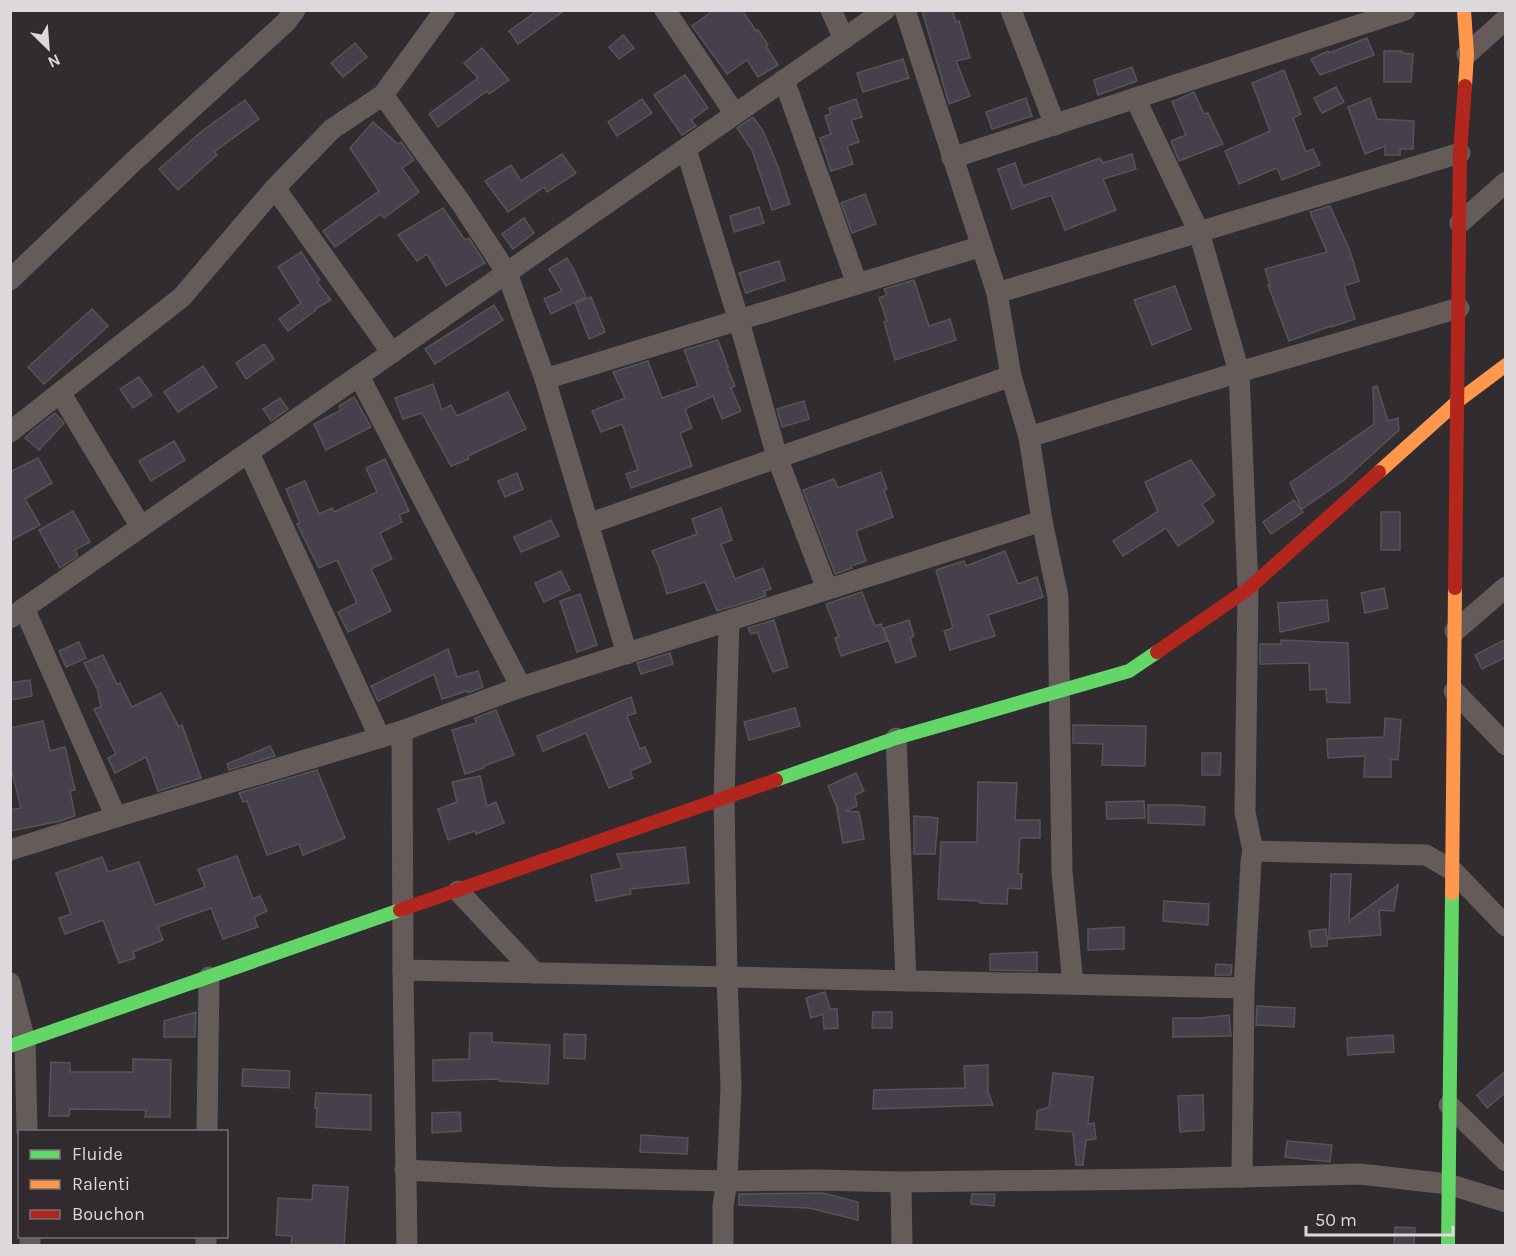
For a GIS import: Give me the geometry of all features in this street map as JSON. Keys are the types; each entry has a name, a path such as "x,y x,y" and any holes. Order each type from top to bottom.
{"street":[{"path":"10,280 134,161 286,22 295,10"},
{"path":"10,432 182,297 275,188 332,129 383,95 445,10"},
{"path":"666,10 735,114"},
{"path":"831,10 844,39"},
{"path":"116,817 17,613 885,10"},
{"path":"905,10 996,293 1011,376 1029,437 1042,521 1058,597 1062,872 1073,984"},
{"path":"1011,10 1055,125"},
{"path":"952,158 1405,10"},
{"path":"1448,1245 1461,153 1467,54 1464,10"},
{"path":"1467,54 1506,20"},
{"path":"784,80 858,284"},
{"path":"383,95 461,203 507,273 544,379 627,654"},
{"path":"1135,98 1199,232 1239,372 1248,589 1245,812 1253,851 1244,988 1242,1177"},
{"path":"686,149 739,321 777,458 828,589"},
{"path":"996,293 1461,153"},
{"path":"1460,223 1506,182"},
{"path":"275,188 392,353"},
{"path":"544,379 982,246"},
{"path":"1029,437 1239,372 1459,308"},
{"path":"18,1044 896,738 1129,671 1248,589 1458,401 1506,365"},
{"path":"359,376 521,687"},
{"path":"588,524 1011,376"},
{"path":"60,394 141,527"},
{"path":"249,453 380,738"},
{"path":"10,850 402,731 521,687 1042,521"},
{"path":"1455,631 1506,587"},
{"path":"723,1245 723,1206 727,1181 731,1087 724,798 729,621"},
{"path":"1454,691 1506,746"},
{"path":"402,731 407,1245"},
{"path":"896,738 906,981"},
{"path":"1253,851 1426,855 1452,870 1506,926"},
{"path":"458,891 536,973"},
{"path":"403,970 1244,988"},
{"path":"207,1130 208,977"},
{"path":"10,983 27,1130"},
{"path":"1449,1105 1506,1161"},
{"path":"405,1170 554,1177 901,1182 1155,1179 1360,1173 1448,1185 1506,1202"},
{"path":"901,1182 902,1245"}],"building":[{"path":"538,10 565,10 518,44 509,31"},
{"path":"714,10 742,10 768,45 766,46 778,65 758,77 747,60 727,74 692,26"},
{"path":"922,10 952,10 956,22 959,21 970,58 956,61 970,96 949,104"},
{"path":"623,35 634,48 619,59 609,47"},
{"path":"1367,38 1374,55 1320,75 1311,59"},
{"path":"355,43 367,57 343,77 331,63"},
{"path":"482,48 509,80 489,94 487,91 438,127 429,114 478,78 464,63"},
{"path":"1384,51 1402,51 1402,53 1413,54 1411,82 1384,82"},
{"path":"903,59 909,78 863,92 857,73"},
{"path":"1132,67 1137,81 1098,95 1094,80"},
{"path":"1284,70 1301,114 1293,118 1306,152 1313,149 1320,165 1282,180 1277,168 1239,184 1225,151 1270,131 1252,83"},
{"path":"685,75 708,108 691,120 696,126 682,135 654,95"},
{"path":"1336,87 1344,102 1322,113 1314,98"},
{"path":"1194,92 1204,114 1208,113 1223,144 1179,161 1171,141 1186,135 1172,102"},
{"path":"1026,98 1032,116 992,129 986,112"},
{"path":"1370,98 1377,119 1414,121 1413,149 1400,149 1400,155 1385,155 1385,146 1365,154 1348,107"},
{"path":"642,99 652,113 617,136 608,122"},
{"path":"856,99 862,117 851,120 859,142 847,146 853,164 831,171 820,138 831,134 825,116 831,114 829,108"},
{"path":"245,100 259,119 214,152 217,155 178,190 159,169 202,131"},
{"path":"753,117 763,131 790,204 772,210 752,150 737,128"},
{"path":"373,122 398,144 401,142 414,160 402,168 419,192 384,218 381,214 335,247 323,231 379,191 350,148"},
{"path":"562,154 576,173 547,192 544,187 508,212 485,181 511,165 521,181"},
{"path":"1132,154 1136,169 1103,179 1116,210 1065,230 1051,195 1012,209 998,169 1015,163 1023,186 1100,158 1103,163"},
{"path":"865,194 876,224 852,233 841,203"},
{"path":"1330,206 1350,251 1359,281 1344,286 1355,319 1289,341 1268,285 1270,285 1265,269 1327,252 1310,212"},
{"path":"759,207 764,223 734,232 730,216"},
{"path":"443,208 465,240 469,238 485,263 446,286 427,254 417,261 398,235"},
{"path":"524,218 534,233 513,249 502,234"},
{"path":"301,252 320,280 317,282 331,300 315,309 288,331 279,319 301,303 278,267"},
{"path":"567,258 586,297 551,314 544,299 562,291 549,269"},
{"path":"779,261 785,280 746,293 739,273"},
{"path":"914,280 929,326 950,319 956,340 895,360 884,322 887,321 879,298 887,295 884,289"},
{"path":"1175,286 1191,329 1152,345 1134,300"},
{"path":"591,297 605,332 589,339 575,303"},
{"path":"494,305 503,320 435,364 425,349"},
{"path":"92,309 108,326 44,384 28,367"},
{"path":"718,340 735,386 731,388 741,411 722,419 713,396 685,409 692,428 680,433 692,466 631,488 626,474 638,470 622,424 601,432 592,411 625,398 613,372 648,361 662,398 698,386 684,350"},
{"path":"264,344 274,359 246,379 236,363"},
{"path":"203,366 217,387 178,412 164,392"},
{"path":"139,377 152,395 133,408 120,389"},
{"path":"433,384 442,410 451,405 457,416 508,392 526,429 451,466 422,413 403,419 395,398"},
{"path":"1377,386 1388,421 1398,418 1399,430 1344,480 1302,509 1290,483 1374,424 1373,387"},
{"path":"354,397 371,427 326,450 314,424 341,410 339,406"},
{"path":"280,398 288,409 271,421 263,409"},
{"path":"804,401 809,419 782,427 777,409"},
{"path":"55,413 64,423 39,450 25,438"},
{"path":"174,441 185,460 151,481 139,461"},
{"path":"38,458 52,483 25,499 40,525 10,541 10,472"},
{"path":"385,459 409,511 399,515 402,522 380,533 392,559 371,569 391,611 348,632 338,612 357,603 337,560 319,568 297,524 300,523 286,489 305,481 319,514 332,508 334,512 377,492 366,468"},
{"path":"1191,460 1215,495 1202,504 1214,522 1178,546 1166,528 1123,556 1113,541 1158,511 1145,482"},
{"path":"881,472 893,517 856,531 866,561 835,574 803,490 834,479 838,488"},
{"path":"517,473 523,489 505,497 498,481"},
{"path":"1294,500 1303,512 1271,534 1263,522"},
{"path":"721,508 732,540 721,544 735,579 763,568 771,589 764,591 766,596 717,611 705,582 667,594 652,551 697,534 692,519"},
{"path":"73,511 90,542 75,550 78,556 60,568 39,530"},
{"path":"1381,512 1400,512 1400,550 1381,550"},
{"path":"551,520 559,536 521,552 514,537"},
{"path":"1005,551 1018,584 1037,577 1043,597 988,615 995,636 950,650 944,631 953,628 936,570 964,561 966,566"},
{"path":"561,571 570,590 544,602 535,583"},
{"path":"1384,588 1388,608 1365,613 1361,593"},
{"path":"862,592 875,626 881,624 887,641 841,656 835,638 839,637 826,604"},
{"path":"580,594 597,645 577,652 560,601"},
{"path":"1327,600 1329,621 1280,632 1278,603"},
{"path":"774,620 788,667 773,672 757,632 751,634 748,628"},
{"path":"909,620 914,636 910,638 916,656 896,663 884,628"},
{"path":"1506,639 1506,657 1482,669 1475,655"},
{"path":"1281,640 1348,643 1350,703 1327,702 1326,689 1310,690 1309,663 1260,664 1260,644 1281,644"},
{"path":"79,642 86,658 66,667 59,651"},
{"path":"448,649 457,677 478,671 483,687 442,699 434,674 378,701 371,686"},
{"path":"670,653 673,664 641,674 637,663"},
{"path":"103,655 117,684 120,683 132,707 161,693 179,727 182,725 201,778 158,791 146,757 115,773 108,758 116,754 94,709 101,707 97,687 84,663"},
{"path":"30,680 32,696 10,700 10,683"},
{"path":"631,697 636,713 627,716 640,749 645,747 651,762 630,771 633,778 609,788 586,733 543,751 537,736"},
{"path":"795,708 800,726 749,740 744,722"},
{"path":"496,710 514,755 465,774 452,730 476,723 475,718"},
{"path":"1385,718 1401,720 1398,760 1391,759 1391,777 1364,777 1365,756 1328,758 1327,739 1384,737"},
{"path":"43,721 50,751 65,747 75,790 70,791 75,816 10,831 10,810 21,808 10,765 10,728"},
{"path":"1073,725 1146,726 1145,766 1102,765 1103,744 1073,743"},
{"path":"270,746 275,756 229,770 227,764"},
{"path":"1202,753 1221,753 1220,775 1202,775"},
{"path":"317,770 345,838 303,855 299,844 267,855 247,801 243,802 239,793"},
{"path":"856,773 864,791 855,795 857,806 845,811 859,812 864,839 843,843 838,810 828,786"},
{"path":"480,776 487,806 496,802 504,823 476,834 475,831 448,840 438,809 457,802 452,782"},
{"path":"978,782 1017,783 1015,820 1040,820 1040,838 1020,838 1018,874 1022,874 1021,889 1008,888 1007,904 938,899 941,842 977,842"},
{"path":"1144,801 1145,818 1107,819 1106,802"},
{"path":"1148,805 1205,807 1204,825 1148,823"},
{"path":"914,816 938,818 935,854 914,854"},
{"path":"685,847 689,883 630,889 631,894 596,901 591,875 622,868 617,854"},
{"path":"237,856 253,899 260,896 267,911 254,917 258,927 223,939 211,908 158,927 163,940 133,952 135,958 119,963 103,920 65,934 59,918 71,914 56,873 102,857 108,872 139,862 155,905 205,887 198,869"},
{"path":"1331,874 1351,874 1349,921 1398,885 1394,911 1379,910 1381,935 1327,939 1327,946 1311,947 1309,931 1326,929 1327,938 1329,936"},
{"path":"1164,901 1209,904 1208,925 1163,921"},
{"path":"1124,927 1124,949 1088,950 1088,929"},
{"path":"1037,952 1037,971 990,970 990,954"},
{"path":"1216,964 1232,965 1231,975 1215,975"},
{"path":"825,992 830,1009 837,1009 838,1028 824,1029 823,1014 811,1018 806,998"},
{"path":"1257,1006 1295,1008 1294,1027 1256,1025"},
{"path":"196,1012 195,1037 164,1037 164,1021"},
{"path":"873,1012 892,1012 892,1028 872,1028"},
{"path":"1229,1015 1231,1036 1173,1037 1173,1018"},
{"path":"470,1033 492,1033 492,1042 550,1045 548,1084 499,1081 499,1079 433,1081 433,1060 469,1059"},
{"path":"564,1034 586,1035 585,1059 564,1058"},
{"path":"1393,1035 1394,1052 1348,1055 1347,1038"},
{"path":"133,1059 171,1060 170,1117 145,1117 146,1110 70,1109 69,1116 49,1116 51,1062 70,1063 70,1072 133,1072"},
{"path":"988,1065 988,1092 993,1105 873,1109 874,1090 965,1088 964,1066"},
{"path":"243,1069 290,1071 289,1088 242,1086"},
{"path":"1506,1071 1506,1092 1487,1108 1477,1095"},
{"path":"1053,1073 1093,1077 1088,1124 1094,1123 1096,1139 1086,1140 1083,1165 1076,1165 1073,1132 1036,1129 1037,1111 1049,1107"},
{"path":"316,1093 371,1095 371,1130 316,1127"},
{"path":"1203,1095 1204,1130 1180,1132 1178,1096"},
{"path":"460,1112 461,1131 432,1133 432,1113"},
{"path":"641,1135 688,1138 687,1154 640,1152"},
{"path":"1287,1141 1332,1145 1330,1162 1285,1157"},
{"path":"313,1185 348,1187 344,1245 291,1245 292,1236 276,1235 278,1198 312,1200"},
{"path":"823,1193 858,1202 858,1220 809,1208 739,1205 739,1194"},
{"path":"972,1194 995,1194 994,1206 971,1204"},
{"path":"1395,1227 1415,1228 1414,1245 1394,1245"}],"traffic: fast":[{"path":"776,780 896,738 1129,671 1157,652"},
{"path":"1448,1246 1452,893"},
{"path":"10,1046 400,910"}],"traffic: slow":[{"path":"1464,10 1467,54 1465,86"},
{"path":"1379,472 1458,401 1506,365"},
{"path":"1452,893 1455,588"}],"traffic: jam":[{"path":"1455,588 1460,153 1465,86"},
{"path":"1157,652 1248,589 1379,472"},
{"path":"400,910 776,780"}]}
